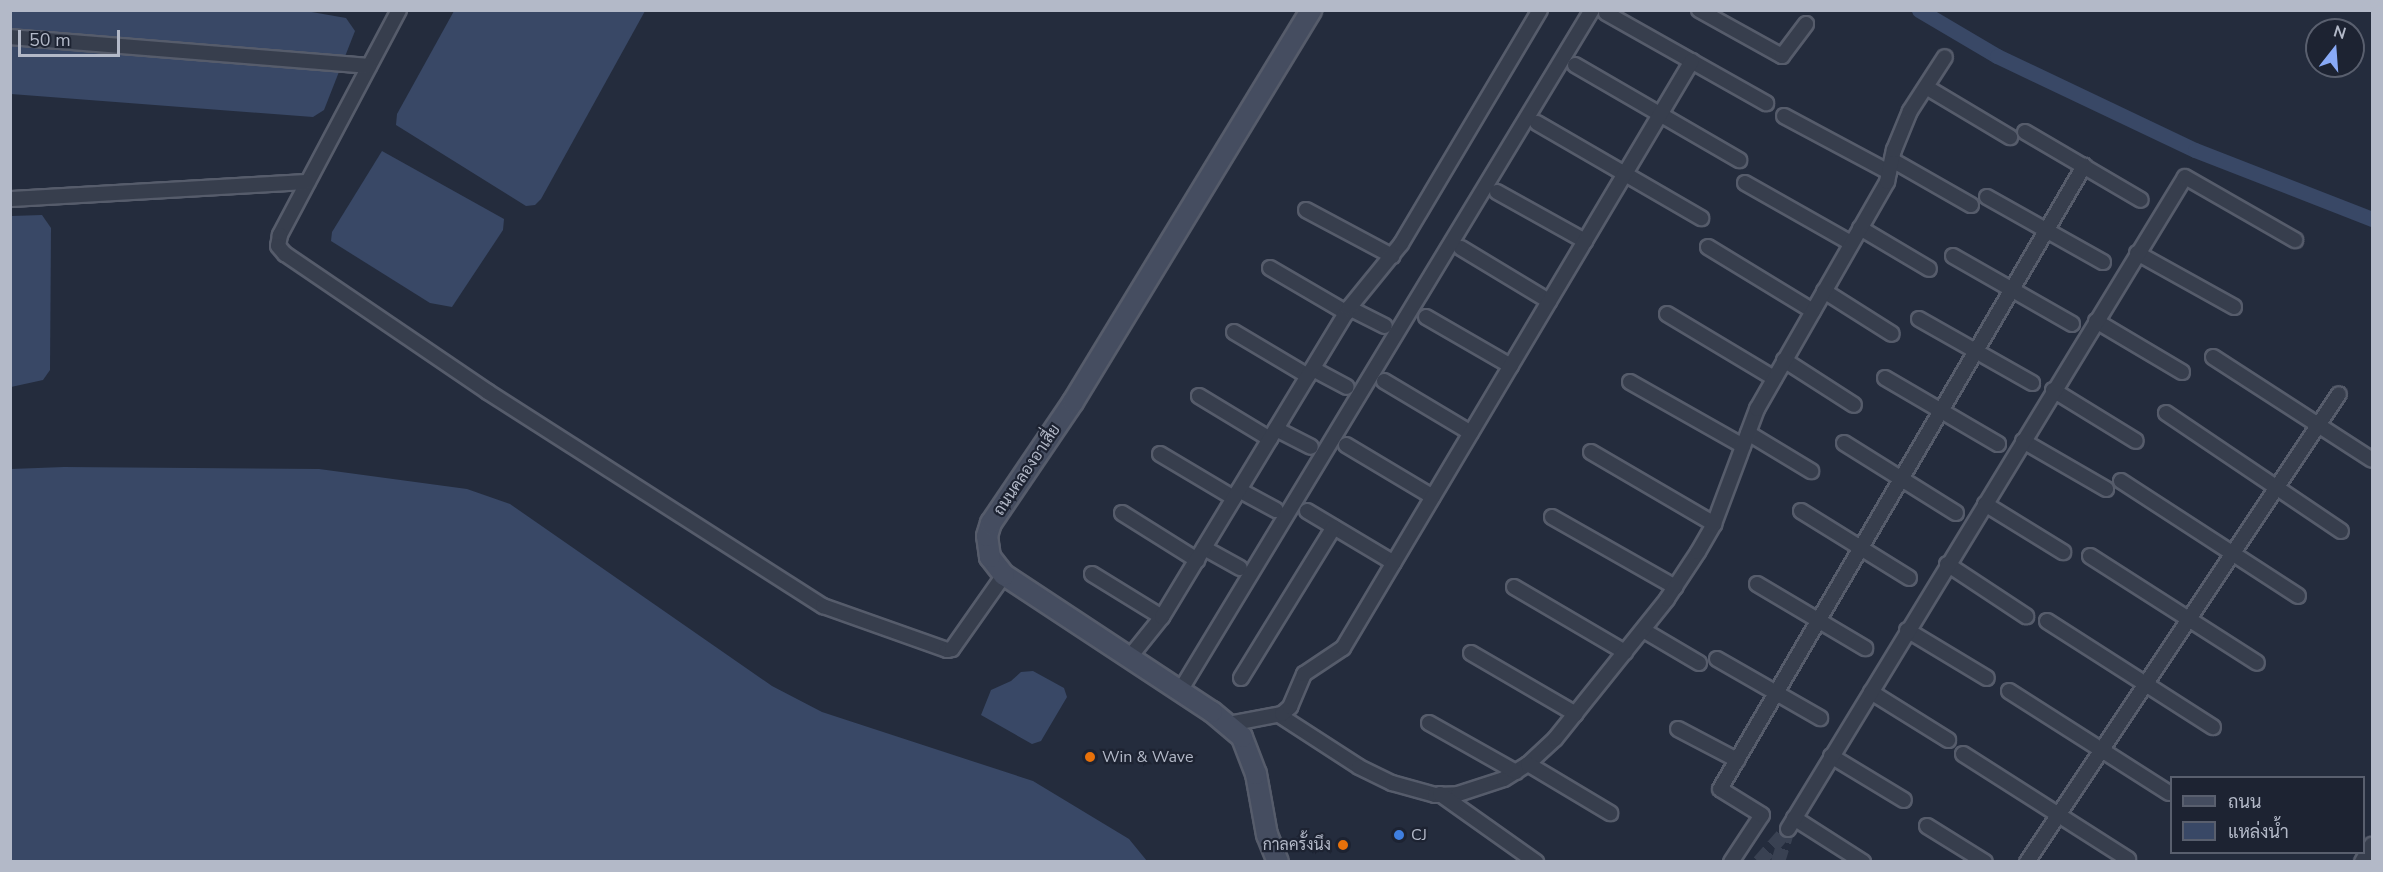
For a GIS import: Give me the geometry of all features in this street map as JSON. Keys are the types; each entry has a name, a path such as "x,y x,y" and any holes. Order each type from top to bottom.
{"street":[{"path":"399,10 280,235 278,246 285,254 498,399 804,597 946,650 952,649 1004,575"},
{"name":"ถนนคลองอาเสี่ย","path":"1278,861 1267,835 1250,751 1229,724 1004,575 987,546 991,523 1073,402 1311,10"},
{"path":"1130,658 1162,617 1348,310 1392,256 1540,10"},
{"path":"1699,10 1782,56 1806,24"},
{"path":"1180,691 1599,12 1766,103"},
{"path":"10,36 369,66"},
{"path":"1279,715 1359,767 1392,783 1440,794 1480,788 1528,764 1576,714 1643,630 1675,587 1714,524 1746,440 1774,378 1860,228 1890,166 1910,111 1945,57"},
{"path":"1229,724 1279,715 1290,707 1304,674 1344,648 1692,61"},
{"path":"1575,65 1739,160"},
{"path":"1926,87 2010,136"},
{"path":"1784,116 1971,205"},
{"path":"1537,123 1701,218"},
{"path":"2025,132 2141,200"},
{"path":"1731,861 1762,815 1720,789 2084,166"},
{"path":"1863,861 1791,824 1947,564 2185,177 2295,240"},
{"path":"10,199 308,182"},
{"path":"1744,183 1851,243"},
{"path":"1497,192 1585,241"},
{"path":"1987,198 2103,261"},
{"path":"1306,210 1392,256"},
{"path":"1860,228 1929,269"},
{"path":"1708,247 1813,311"},
{"path":"1461,248 1549,301"},
{"path":"2137,253 2234,307"},
{"path":"1953,256 2072,324"},
{"path":"1270,268 1348,310 1385,326"},
{"path":"1824,291 1892,334"},
{"path":"1667,314 1774,378"},
{"path":"1426,317 1511,366"},
{"path":"1919,319 2032,383"},
{"path":"2096,321 2182,372"},
{"path":"1234,332 1310,372 1347,387"},
{"path":"2213,357 2373,460"},
{"path":"1784,360 1854,405"},
{"path":"1885,378 1998,444"},
{"path":"1384,381 1471,433"},
{"path":"1630,382 1811,471"},
{"path":"2053,390 2136,441"},
{"path":"2027,861 2339,394"},
{"path":"1199,396 1273,434 1311,447"},
{"path":"2166,413 2341,531"},
{"path":"2023,441 2106,489"},
{"path":"1844,443 1956,513"},
{"path":"1346,445 1433,497"},
{"path":"1591,452 1714,524"},
{"path":"1160,453 1237,494 1276,510"},
{"path":"2121,482 2298,596"},
{"path":"1985,504 2063,552"},
{"path":"1307,511 1394,563"},
{"path":"1802,512 1910,578"},
{"path":"1122,513 1200,554 1240,568"},
{"path":"1552,517 1675,587"},
{"path":"1241,678 1334,527"},
{"path":"2090,556 2257,663"},
{"path":"1947,564 2026,616"},
{"path":"1092,574 1162,617"},
{"path":"1757,584 1866,648"},
{"path":"1514,587 1625,652"},
{"path":"2047,621 2213,727"},
{"path":"1643,630 1699,663"},
{"path":"1907,630 1987,678"},
{"path":"1471,653 1576,714"},
{"path":"1717,659 1820,718"},
{"path":"2009,691 2103,747 2169,793"},
{"path":"1871,692 1948,740"},
{"path":"1429,723 1516,772"},
{"path":"1678,729 1737,760"},
{"path":"1963,754 2060,813 2128,859"},
{"path":"1831,756 1904,800"},
{"path":"1528,764 1610,813"},
{"path":"1440,794 1536,861"},
{"path":"1927,826 1985,861"},
{"path":"2362,861 2373,845"}],"water":[{"path":"10,11 306,11 346,18 355,31 324,110 313,117 11,94"},
{"path":"454,11 645,11 541,199 535,205 526,206 396,125 397,114"},
{"path":"382,151 504,219 503,230 452,307 430,303 331,241 332,232"},
{"path":"42,215 51,228 50,370 43,380 11,387 11,216"},
{"path":"64,467 319,469 467,489 510,504 772,686 822,712 1033,781 1129,839 1147,861 11,861 11,469"},
{"path":"1033,671 1064,688 1067,697 1041,741 1032,744 981,715 991,690 1011,681 1021,672"}],"waterway":[{"path":"1919,10 1997,56 2195,150 2372,219"}],"tunnel":[{"path":"1759,862 1788,829"},
{"path":"1778,862 1788,829"}],"place":[{"name":"Win & Wave","path":"1090,757"},
{"name":"CJ","path":"1399,835"},
{"name":"กาลครั้งนึง","path":"1343,845"}]}
